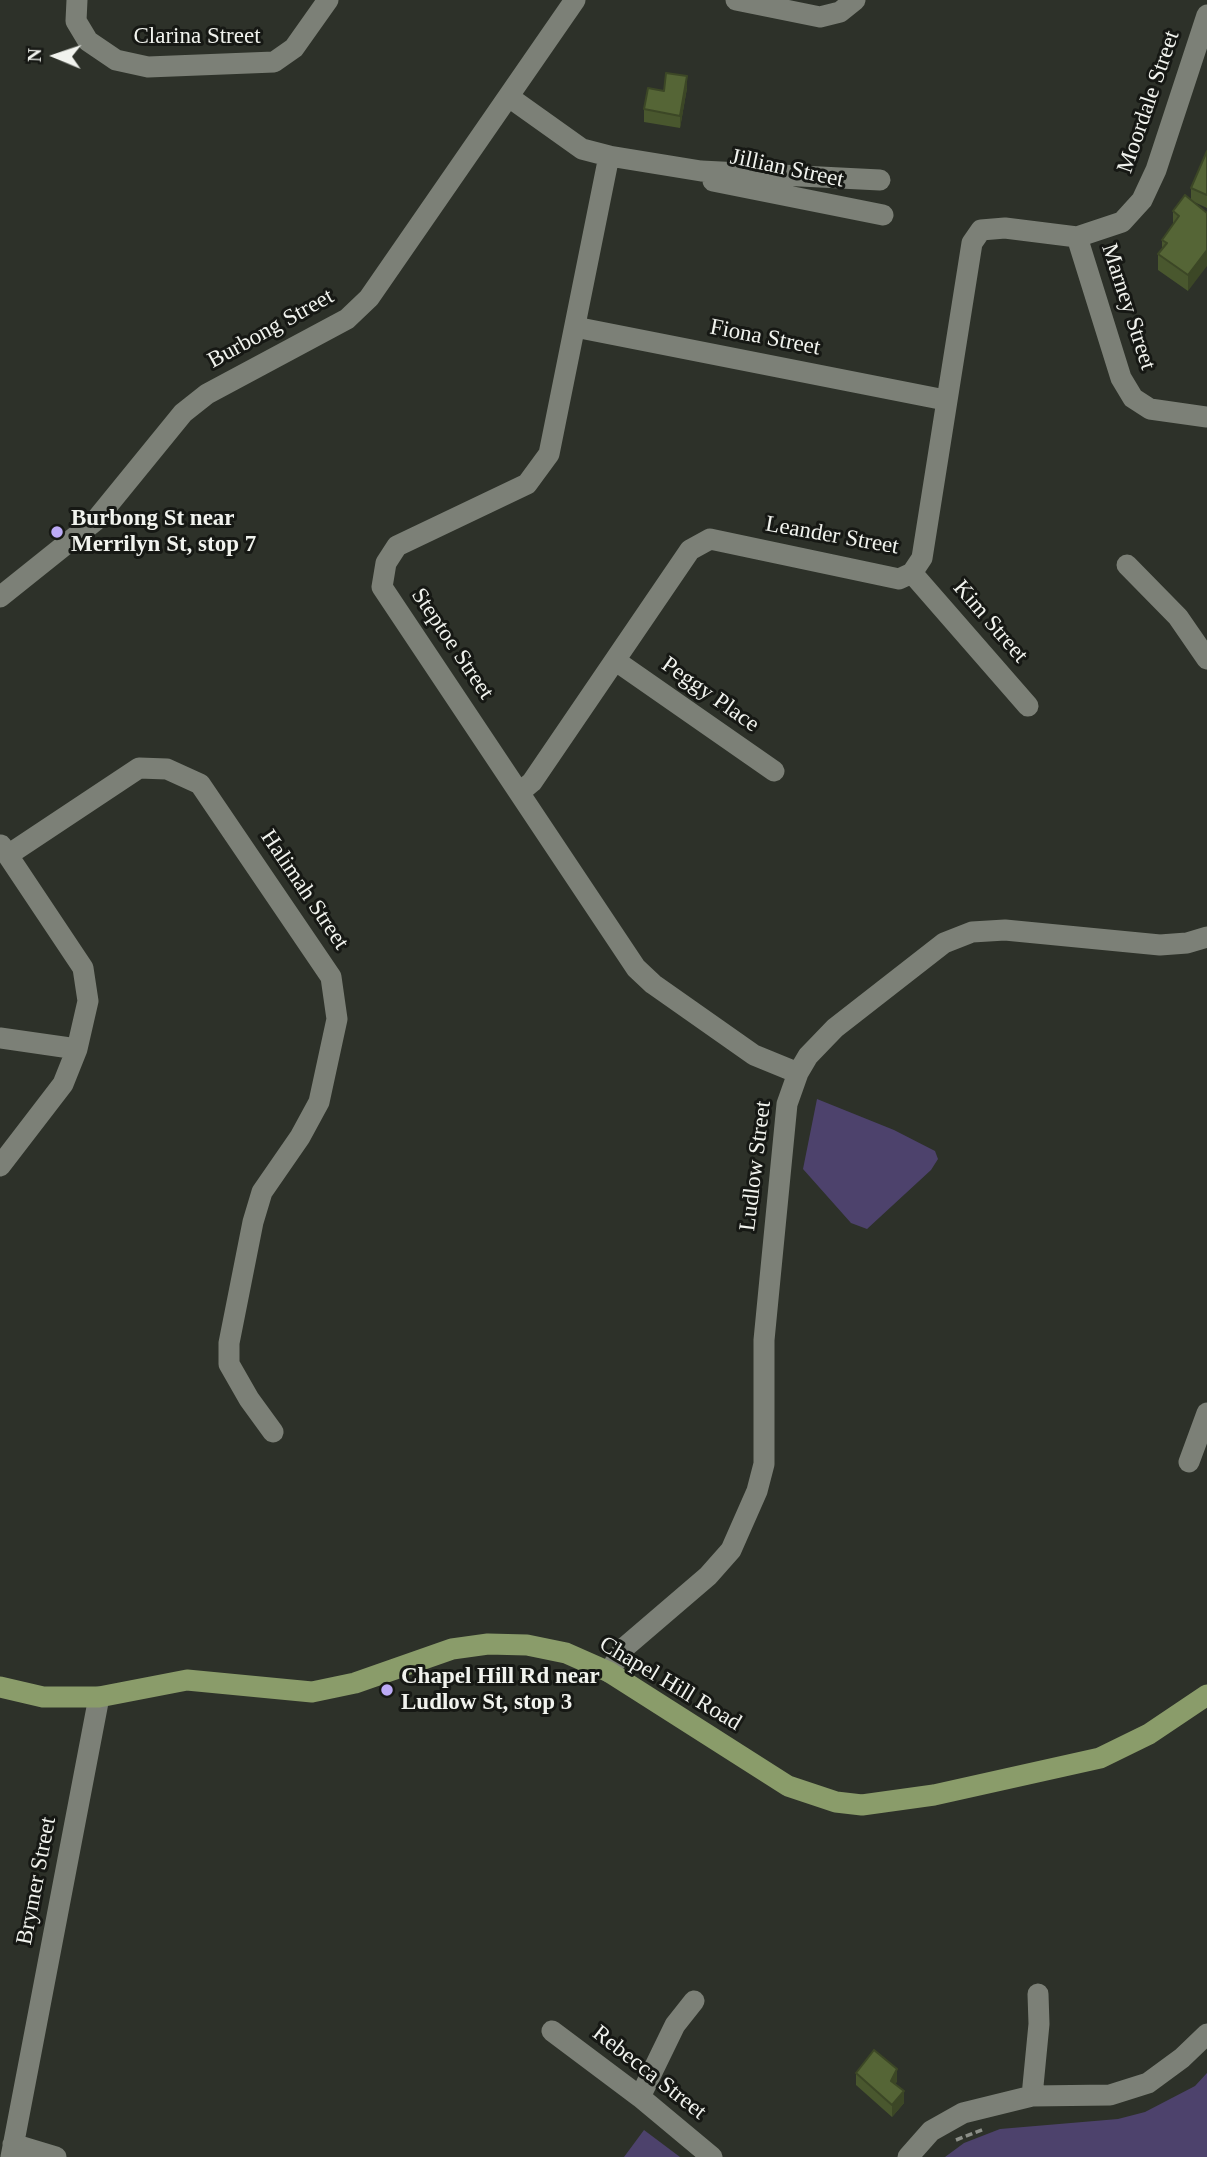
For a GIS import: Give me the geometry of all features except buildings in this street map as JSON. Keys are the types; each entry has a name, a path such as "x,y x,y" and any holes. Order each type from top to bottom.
{"main road":[{"name":"Chapel Hill Road","path":"0,1687 43,1697 99,1697 187,1680 312,1692 355,1683 452,1649 488,1644 527,1645 566,1653 609,1672 771,1778 811,1795 862,1805 934,1795 1100,1758 1149,1734 1207,1695"}],"street":[{"name":"Clarina Street","path":"77,0 76,21 88,41 116,60 148,67 274,62 294,48 328,0"},
{"name":"Burbong Street","path":"0,597 95,521 183,413 207,394 347,319 369,298 575,0"},
{"path":"736,0 820,17 840,12 855,0"},
{"name":"Moordale Street","path":"981,230 1005,229 1077,237 1122,222 1142,200 1156,170 1207,15"},
{"path":"509,97 582,149 609,156"},
{"name":"Jillian Street","path":"609,156 682,169 880,180"},
{"name":"Steptoe Street","path":"609,156 549,454 527,484 397,546 386,563 383,587 636,968 653,984 754,1055 798,1073"},
{"name":"Jillian Street","path":"682,169 739,188 883,215"},
{"name":"Leander Street","path":"520,792 532,782 690,550 710,539 899,579 912,573 922,558 972,243 981,230"},
{"name":"Marney Street","path":"1077,237 1121,377 1133,398 1150,409 1207,417"},
{"name":"Fiona Street","path":"575,327 945,400"},
{"path":"1127,565 1178,617 1207,659"},
{"name":"Kim Street","path":"912,573 1028,706"},
{"name":"Peggy Place","path":"616,661 774,771"},
{"name":"Halimah Street","path":"4,849 139,768 167,769 200,784 331,977 337,1019 319,1102 300,1137 262,1192 253,1222 229,1343 229,1364 249,1399 273,1432"},
{"path":"0,1166 63,1084 78,1049 88,1001 83,968 4,849"},
{"name":"Ludlow Street","path":"609,1672 624,1648 708,1576 730,1550 757,1492 764,1464 764,1340 787,1104 798,1073 808,1056 835,1028 944,943 972,932 1005,930 1160,945 1187,943 1207,937"},
{"path":"0,1038 78,1049"},
{"path":"1189,1462 1207,1413"},
{"name":"Brymer Street","path":"12,2150 99,1697"},
{"path":"1032,2096 1039,2024 1038,1994"},
{"path":"640,2097 675,2025 694,2001"},
{"name":"Rebecca Street","path":"552,2031 640,2097 712,2157"},
{"path":"908,2157 931,2131 963,2113 1032,2096 1110,2095 1148,2083 1182,2058 1207,2034"},
{"path":"12,2150 56,2157"}],"shaded area":[{"path":"817,1099 894,1130 935,1151 938,1159 931,1170 867,1229 851,1223 803,1169"},
{"path":"1207,2073 1207,2157 945,2157 964,2143 1000,2129 1118,2119 1145,2112 1195,2086"},
{"path":"644,2130 680,2157 624,2157"}],"place":[{"name":"Burbong St near Merrilyn St, stop 7","path":"57,532"},
{"name":"Chapel Hill Rd near Ludlow St, stop 3","path":"387,1690"}]}
